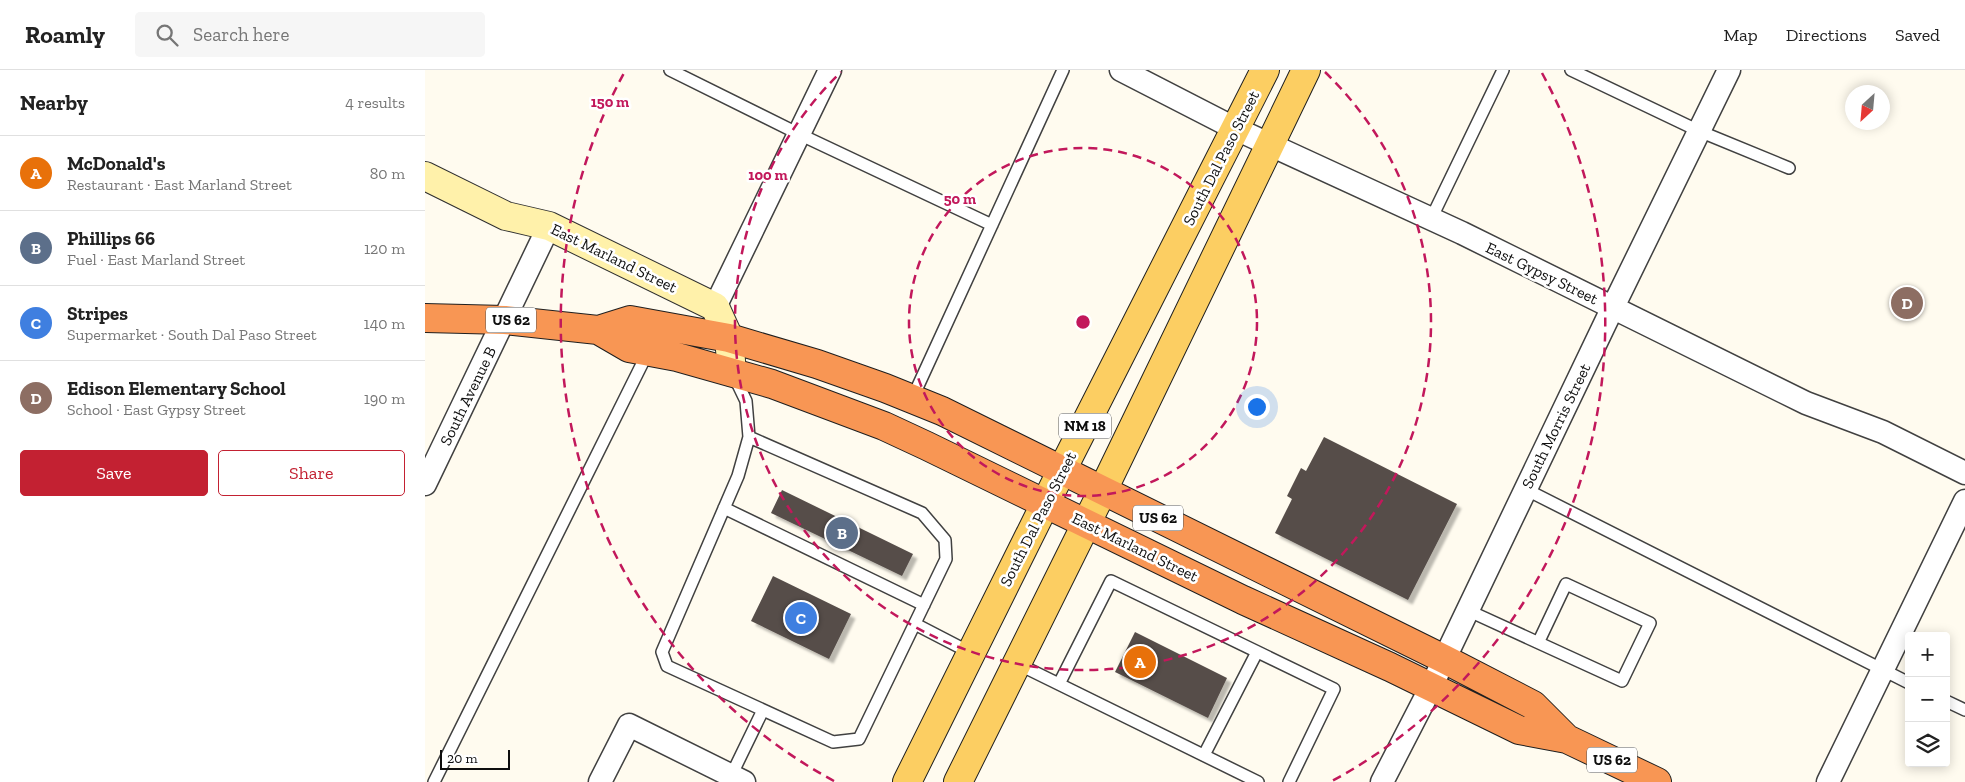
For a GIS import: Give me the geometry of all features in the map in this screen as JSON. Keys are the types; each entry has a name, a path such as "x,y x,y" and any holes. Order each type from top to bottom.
{"highway":[{"name":"US 62","path":"425,318 505,320 597,330 630,320 729,338"},
{"name":"US 62","path":"597,330 629,348 732,372"},
{"name":"East Marland Street","path":"729,338 817,364 941,411 1444,659 1533,705 1567,739"},
{"name":"East Marland Street","path":"732,372 810,398 884,426 1086,522 1243,600 1519,730 1567,739 1657,782"}],"main road":[{"name":"South Dal Paso Street","path":"907,782 1062,470 1265,70"},
{"name":"NM 18","path":"958,782 1103,490 1306,70"}],"street":[{"path":"732,372 729,338 715,307 830,70"},
{"name":"East Gypsy Street","path":"1121,70 1236,129 1431,219 1806,403 1883,432 1965,473"},
{"name":"South Morris Street","path":"1382,782 1431,687 1729,70"},
{"name":"East Marland Street","path":"425,176 506,216 549,226 715,307"},
{"name":"South Avenue B","path":"425,484 549,226"},
{"path":"1828,782 1965,501"},
{"path":"600,782 629,725 738,779"}],"lane":[{"path":"670,70 799,134 992,225"},
{"path":"912,399 1063,70"},
{"path":"1431,219 1503,70"},
{"path":"1571,70 1699,131 1789,168"},
{"path":"434,782 648,352"},
{"path":"732,372 746,401 749,437 738,476 662,652 667,666 833,742 859,739 946,559 945,540 922,513 749,437"},
{"path":"1525,489 1905,680"},
{"path":"724,508 924,605"},
{"path":"1059,684 1111,581 1334,689 1289,782"},
{"path":"1467,610 1539,641 1622,681 1650,623 1566,584 1539,641"},
{"path":"915,624 971,653"},
{"path":"1204,755 1257,652"},
{"path":"1016,663 1258,782"},
{"path":"1950,703 1965,710"},
{"path":"738,779 763,710"}],"building":[{"path":"1324,437 1457,504 1408,600 1275,533 1292,499 1287,496 1301,468 1306,471"},
{"path":"782,490 913,554 902,576 771,513"},
{"path":"773,576 851,614 829,659 751,621"},
{"path":"1135,632 1227,678 1208,718 1115,672"}],"place":[{"name":"Edison Elementary School","path":"1907,303"},
{"name":"Phillips 66","path":"842,533"},
{"name":"Stripes","path":"801,618"},
{"name":"McDonald's","path":"1140,662"}]}
